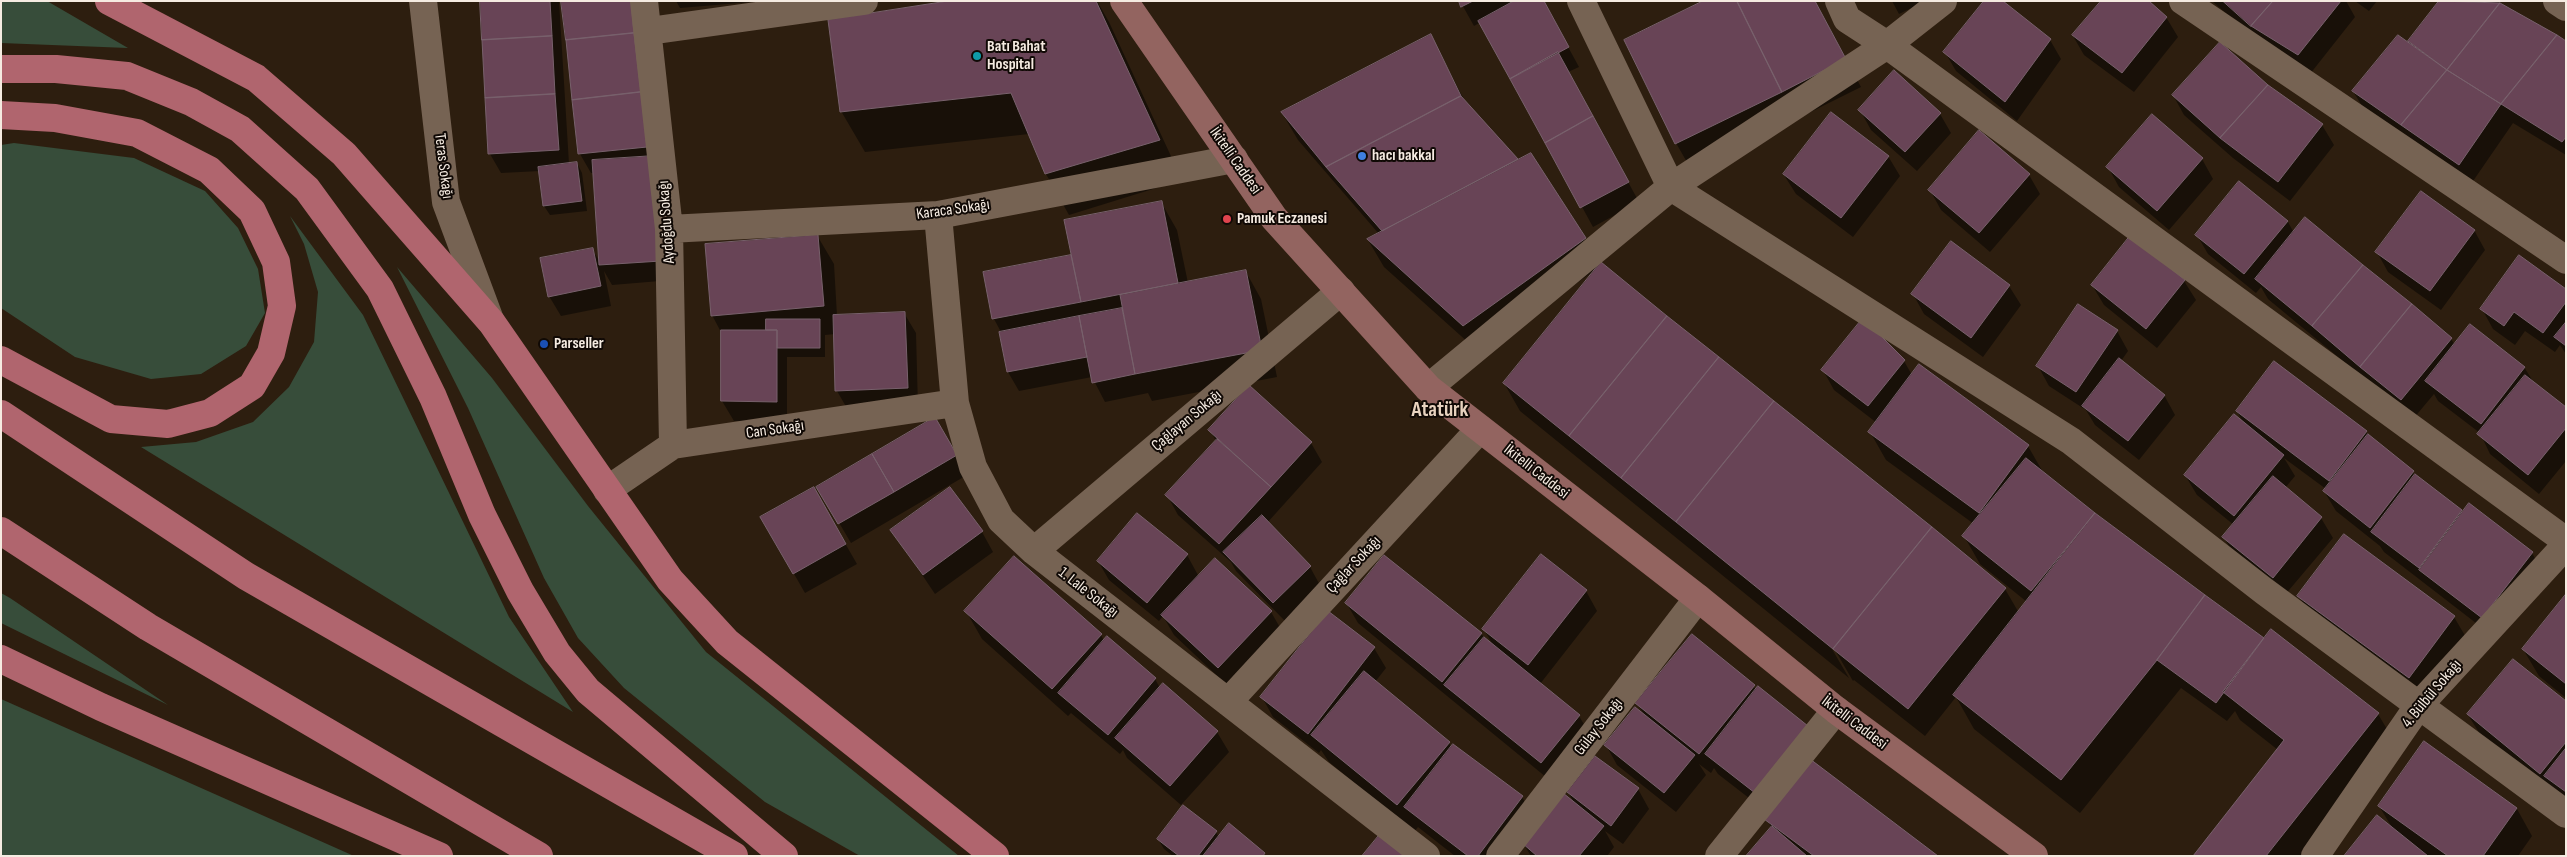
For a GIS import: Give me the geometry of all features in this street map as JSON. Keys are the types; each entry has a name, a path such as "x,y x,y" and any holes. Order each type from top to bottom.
{"main road":[{"path":"109,1 144,9 256,78 344,154 492,323 670,580 727,642 995,856"},
{"name":"İkitelli Caddesi","path":"1124,1 1274,218 1428,388 1698,598 1836,710 2029,854"},
{"path":"1,69 56,69 127,76 191,102 240,129 307,189 380,289 433,397 482,515 520,591 557,653 588,691 784,856"},
{"path":"1,115 55,118 137,133 209,170 252,211 276,262 282,306 271,353 252,386 210,413 168,424 111,419 1,360"},
{"path":"1,414 246,576 734,856"},
{"path":"1,531 148,627 538,856"},
{"path":"1,659 101,707 439,856"}],"street":[{"name":"Teras Sokağı","path":"423,1 446,202 492,323"},
{"name":"Aydoğdu Sokağı","path":"644,1 649,31 669,229 673,445"},
{"path":"649,31 864,1"},
{"path":"1581,1 1671,187 2071,441 2264,591 2566,814"},
{"path":"1838,1 1847,19 1887,45 2566,541"},
{"path":"1428,388 1671,187 1887,45 1943,1"},
{"path":"2183,1 2566,260"},
{"path":"2557,1 2566,7"},
{"name":"Karaca Sokağı","path":"669,229 938,215 1234,159"},
{"name":"1. Lale Sokağı","path":"938,215 955,403 973,467 1001,520 1034,551 1426,856"},
{"name":"Çağlayan Sokağı","path":"1034,551 1341,291"},
{"name":"Can Sokağı","path":"607,490 673,445 955,403"},
{"name":"Çağlar Sokağı","path":"1228,702 1480,429"},
{"name":"4. Bülbül Sokağı","path":"2315,856 2419,705 2566,545"},
{"name":"Gülay Sokağı","path":"1500,856 1698,598"},
{"path":"1719,856 1836,710"}],"green space":[{"path":"1,1 47,1 128,48 1,43"},
{"path":"14,143 134,158 205,191 238,228 258,269 265,313 246,346 201,374 151,379 75,357 1,308 1,145"},
{"path":"290,216 363,315 509,617 573,712 141,447 196,442 253,422 289,387 314,342 318,292 304,244"},
{"path":"397,267 492,378 588,506 706,652 959,856 860,856 765,802 624,688 578,638 544,578 468,408"},
{"path":"1,593 10,598 168,705 1,623"},
{"path":"1,699 354,856 1,856"}],"building":[{"path":"480,1 550,1 552,36 482,40"},
{"path":"561,1 631,1 634,33 566,40"},
{"name":"Batı Bahat Hospital","path":"948,1 1096,1 1160,140 1045,174 1011,93 840,112 828,20"},
{"path":"1459,1 1473,1 1461,7"},
{"path":"1514,1 1544,1 1569,47 1510,79 1478,21"},
{"path":"1703,1 1737,1 1782,92 1675,144 1624,40"},
{"path":"1737,1 1815,1 1846,59 1782,92"},
{"path":"1984,1 2003,1 2051,39 2005,102 1943,52"},
{"path":"2101,1 2149,1 2167,17 2122,73 2072,35"},
{"path":"2223,1 2273,1 2251,26"},
{"path":"2273,1 2341,1 2298,55 2251,26"},
{"path":"2439,1 2500,3 2447,70 2408,41"},
{"path":"2500,3 2557,35 2501,104 2447,70"},
{"path":"634,33 641,92 572,100 566,40"},
{"path":"1431,34 1461,96 1326,167 1281,112"},
{"path":"2398,35 2447,70 2401,125 2352,91"},
{"path":"2557,35 2566,41 2566,137 2562,142 2501,104"},
{"path":"552,36 555,94 485,98 482,40"},
{"path":"2220,42 2268,85 2220,138 2172,95"},
{"path":"1558,52 1593,116 1545,143 1510,79"},
{"path":"1894,70 1941,113 1905,152 1858,110"},
{"path":"2447,70 2501,104 2459,165 2401,125"},
{"path":"2268,85 2323,124 2278,182 2220,138"},
{"path":"641,92 647,147 578,154 572,100"},
{"path":"555,94 559,150 488,154 485,98"},
{"path":"1461,96 1518,159 1382,231 1326,167"},
{"path":"1831,112 1889,156 1841,218 1783,174"},
{"path":"2152,114 2203,158 2157,211 2106,167"},
{"path":"1593,116 1629,182 1580,208 1545,143"},
{"path":"1979,130 2030,174 1979,233 1928,190"},
{"path":"1531,153 1586,238 1463,326 1367,239"},
{"path":"654,156 661,261 599,265 592,160"},
{"path":"577,162 582,201 543,206 538,167"},
{"path":"2239,181 2288,221 2244,274 2195,235"},
{"path":"2421,191 2475,230 2430,291 2375,252"},
{"path":"1162,201 1178,283 1081,302 1064,220"},
{"path":"2305,217 2363,265 2312,326 2255,279"},
{"path":"818,235 824,306 711,316 705,244"},
{"path":"2130,236 2185,280 2146,329 2091,285"},
{"path":"1951,241 2010,285 1971,338 1911,294"},
{"path":"593,248 601,286 548,297 540,258"},
{"path":"1071,255 1081,302 992,319 983,272"},
{"path":"2519,255 2566,289 2566,302 2543,333 2514,312 2504,326 2480,309"},
{"path":"1601,262 1667,316 1569,436 1503,383"},
{"path":"2363,265 2412,304 2360,367 2312,326"},
{"path":"1246,270 1262,350 1135,374 1120,295"},
{"path":"2078,304 2118,330 2076,392 2036,366"},
{"path":"2412,304 2452,338 2401,400 2360,367"},
{"path":"1122,308 1135,374 1092,383 1079,316"},
{"path":"905,312 908,388 835,391 833,315"},
{"path":"1079,316 1087,357 1007,372 999,332"},
{"path":"1667,316 1719,357 1621,478 1569,436"},
{"path":"1863,318 1905,360 1868,406 1821,370"},
{"path":"766,319 820,319 820,348 777,348 777,330 766,330"},
{"path":"2566,322 2566,346 2554,337"},
{"path":"2470,324 2525,367 2481,424 2425,381"},
{"path":"721,330 777,330 777,402 721,401"},
{"path":"1719,357 1774,401 1676,522 1621,478"},
{"path":"2119,358 2165,395 2128,441 2082,406"},
{"path":"2274,361 2367,431 2329,481 2236,411"},
{"path":"1919,364 2029,445 1979,513 1868,432"},
{"path":"2525,375 2566,407 2566,428 2528,475 2477,434"},
{"path":"1249,385 1312,442 1271,487 1208,430"},
{"path":"1774,401 1932,527 1833,649 1676,522"},
{"path":"2234,414 2284,455 2234,516 2184,475"},
{"path":"935,417 957,455 894,492 872,454"},
{"path":"2368,434 2414,471 2370,528 2323,491"},
{"path":"1217,439 1271,487 1219,544 1165,495"},
{"path":"872,454 894,492 838,524 816,487"},
{"path":"2026,458 2095,513 2031,591 1962,536"},
{"path":"2415,474 2462,510 2419,568 2371,532"},
{"path":"2273,476 2322,517 2273,578 2222,537"},
{"path":"814,487 846,544 793,574 760,517"},
{"path":"950,487 983,531 923,575 890,530"},
{"path":"2469,503 2533,552 2482,618 2419,570"},
{"path":"1137,513 1188,554 1147,603 1097,561"},
{"path":"2095,513 2205,595 2157,660 2061,780 1953,695"},
{"path":"1262,515 1311,566 1273,603 1223,552"},
{"path":"1932,527 2006,588 1908,709 1833,649"},
{"path":"2344,534 2455,616 2409,678 2297,596"},
{"path":"1541,554 1587,590 1528,665 1482,629"},
{"path":"1384,555 1482,633 1442,682 1345,603"},
{"path":"1014,556 1102,634 1052,689 964,611"},
{"path":"1215,558 1272,611 1218,668 1161,615"},
{"path":"2566,594 2566,684 2522,649"},
{"path":"2205,595 2264,638 2216,703 2157,660"},
{"path":"1328,611 1375,647 1308,734 1260,697"},
{"path":"2271,629 2379,713 2266,856 2193,856 2284,740 2223,692"},
{"path":"1692,634 1755,685 1699,754 1635,703"},
{"path":"1107,636 1156,678 1108,735 1058,693"},
{"path":"1484,637 1580,715 1541,763 1444,685"},
{"path":"2513,659 2566,701 2566,742 2540,774 2467,714"},
{"path":"1364,671 1450,742 1397,805 1311,735"},
{"path":"1163,683 1218,731 1170,786 1115,738"},
{"path":"1758,686 1808,726 1755,793 1705,754"},
{"path":"1635,707 1695,755 1664,793 1604,745"},
{"path":"2424,741 2517,808 2483,856 2448,856 2378,806"},
{"path":"1453,744 1523,796 1478,856 1468,856 1404,807"},
{"path":"2566,748 2566,792 2544,776"},
{"path":"1595,756 1639,788 1611,826 1567,792"},
{"path":"1810,759 1938,856 1814,856 1764,819"},
{"path":"1563,793 1604,826 1579,856 1537,856 1522,843"},
{"path":"1183,805 1217,831 1198,856 1179,856 1157,839"},
{"path":"2377,815 2428,856 2344,856"},
{"path":"1229,823 1265,853 1263,856 1203,856"},
{"path":"1772,826 1807,856 1746,856"},
{"path":"1381,833 1408,856 1362,856"}],"place":[{"name":"Batı Bahat Hospital","path":"977,56"},
{"name":"hacı bakkal","path":"1362,156"},
{"name":"Pamuk Eczanesi","path":"1227,219"},
{"name":"Parseller","path":"544,344"}],"district":[{"name":"Atatürk","path":"1440,411"}]}
